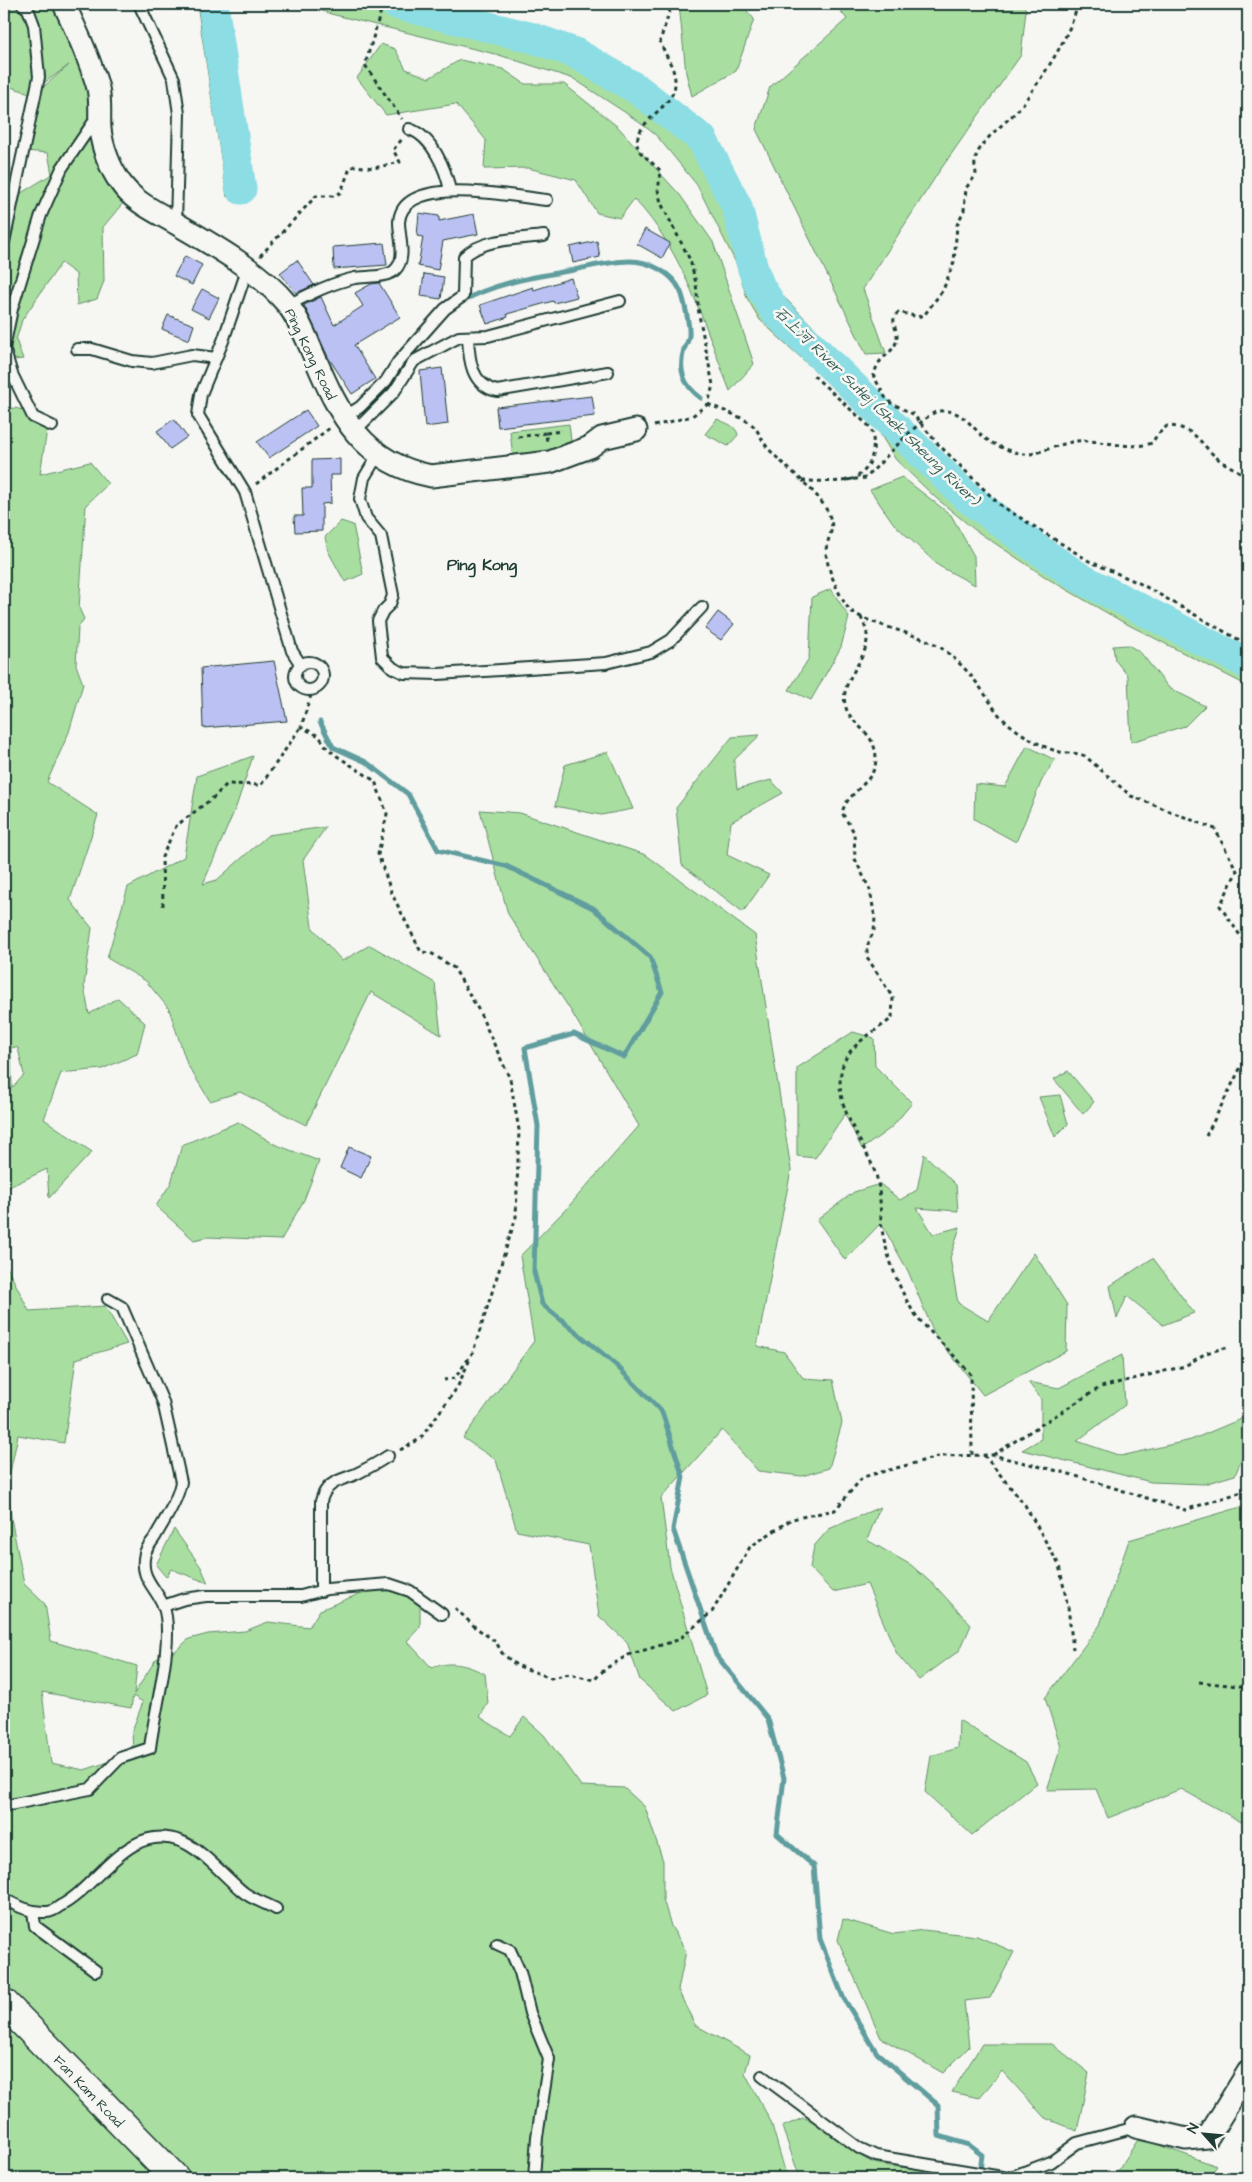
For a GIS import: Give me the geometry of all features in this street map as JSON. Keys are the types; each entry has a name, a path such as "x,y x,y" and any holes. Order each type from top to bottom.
{"main road":[{"name":"Fan Kam Road","path":"4,2003 175,2178"}],"street":[{"name":"Ping Kong Road","path":"64,4 95,79 102,141 119,181 133,198 247,270 274,291 288,305 297,319 348,425 379,454 414,472 431,476 550,462 590,447 602,438 636,430"},
{"path":"1136,2127 1186,2139 1208,2137 1248,2072"}],"lane":[{"path":"4,242 39,77 34,25 28,9 22,4"},
{"path":"139,4 174,79 179,114 176,224"},
{"path":"52,426 33,417 12,374 4,348 12,309 41,215 62,168 100,112"},
{"path":"410,129 419,132 441,162 447,175 450,191"},
{"path":"288,305 330,285 393,272 400,265 402,255 399,236 400,217 407,203 422,195 450,191 547,200"},
{"path":"348,425 360,407 386,381 398,362 445,309 463,296 464,257 470,251 493,243 544,236"},
{"path":"247,270 216,358 201,394 198,415 245,492 292,651 301,665"},
{"path":"348,425 394,392 414,361 459,337 488,336 620,301"},
{"path":"468,337 472,370 480,383 487,388 497,391 608,372"},
{"path":"77,349 92,349 132,361 152,363 192,355 216,358"},
{"path":"379,454 364,478 360,499 366,518 380,536 393,595 390,604 383,611 378,621 382,657 393,668 404,673 438,674 606,663 651,652 671,640 702,607"},
{"path":"4,1806 90,1789 120,1758 150,1748 167,1644 163,1606 148,1581 144,1567 145,1552 179,1494 181,1482 163,1402 122,1307 108,1299"},
{"path":"321,1591 321,1500 323,1492 332,1482 358,1473 388,1456"},
{"path":"163,1606 184,1599 206,1596 301,1596 327,1588 389,1584 410,1591 442,1614"},
{"path":"4,1899 25,1910 48,1913 71,1901 105,1866 133,1846 153,1838 181,1841 208,1860 244,1892 276,1909"},
{"path":"33,1911 35,1926 96,1971"},
{"path":"497,1944 510,1950 520,1972 530,2013 549,2059 537,2137 534,2178"},
{"path":"762,2076 859,2148 876,2156 1008,2178 1051,2162 1077,2142 1136,2127"}],"path":[{"path":"247,270 316,196 335,196 341,192 350,168 355,166 374,168 400,162 393,150 410,129 365,65 383,4"},
{"path":"636,430 692,416 708,404 712,385 698,315 696,283 690,260 661,203 658,190 660,171 640,152 637,145 637,137 642,128 669,98 674,89 675,80 660,38 672,4"},
{"path":"1078,4 1072,26 1065,40 1024,103 1003,122 979,151 975,160 976,175 966,188 964,210 957,225 954,262 943,290 926,314 918,317 898,312 895,315 893,319 897,338 894,348 878,364 873,375 885,397 891,403 913,414 919,424 1000,505 1089,561 1141,584 1248,645"},
{"path":"814,375 871,428 874,439 874,454 867,468 853,478 846,480"},
{"path":"708,404 748,421 767,447 810,488 831,520 826,551 828,562 833,578 848,608 861,617 896,628 932,643 947,653 974,679 1002,718 1019,732 1060,752 1076,752 1085,756 1131,796 1216,829 1237,871 1220,906 1248,947"},
{"path":"801,481 866,478 919,424 930,414 939,411 952,413 966,419 987,440 1027,455 1076,441 1111,442 1138,448 1152,443 1157,435 1167,426 1178,426 1194,433 1220,460 1248,478"},
{"path":"245,492 348,425"},
{"path":"518,437 562,431"},
{"path":"546,433 550,462"},
{"path":"861,617 867,634 866,642 863,655 849,682 845,704 849,715 866,731 873,743 876,758 868,780 844,805 842,812 854,832 855,859 870,890 875,918 874,930 866,947 867,957 893,998 894,1011 892,1018 853,1047 846,1055 840,1085 844,1108 876,1176 882,1234 902,1289 917,1317 971,1374 972,1455"},
{"path":"163,906 162,857 176,826 227,784 262,785 301,727 311,695"},
{"path":"301,727 319,736 327,748 375,781 387,814 378,854 392,894 421,952 431,953 454,968 478,1009 510,1078 519,1130 516,1217 473,1352 457,1388 420,1439 388,1456"},
{"path":"1206,1136 1248,1053"},
{"path":"992,1455 1101,1387 1185,1366 1206,1353 1228,1347"},
{"path":"444,1380 455,1378 473,1352"},
{"path":"984,1455 1025,1504 1059,1565 1068,1607 1073,1649"},
{"path":"442,1614 452,1605 475,1627 496,1642 502,1653 516,1665 533,1673 551,1678 570,1674 594,1680 605,1669 628,1656 678,1640 712,1612 750,1547 792,1519 835,1510 862,1477 941,1456 992,1455 1066,1473 1185,1510 1248,1490"},
{"path":"1199,1682 1248,1687"}],"green space":[{"path":"4,4 60,4 101,121 133,191 103,227 104,281 97,299 77,305 76,274 61,263 22,320 16,340 23,359 4,361 4,243 18,195 52,174 48,153 25,151 35,94 69,65 30,93 4,85"},
{"path":"197,4 226,4 252,189 227,197"},
{"path":"303,4 436,4 558,36 627,71 662,95 705,132 742,204 753,245 778,291 963,479 1006,517 1086,566 1248,651 1248,686 1121,621 1050,580 975,530 936,498 896,460 876,427 760,320 747,298 736,263 697,185 656,135 632,117 574,79 499,55 331,14"},
{"path":"679,4 741,4 754,19 736,71 692,96 686,73"},
{"path":"835,4 1023,4 1026,10 1021,55 938,173 863,289 886,353 866,354 756,129 770,87 847,19"},
{"path":"381,44 395,49 406,69 429,78 460,60 503,69 525,84 564,84 618,127 680,195 713,242 754,364 730,391 691,290 679,265 651,219 634,199 620,218 597,213 576,180 528,168 484,169 486,140 456,104 386,115 357,78"},
{"path":"15,408 49,417 40,474 90,462 108,484 86,505 79,608 84,619 78,627 76,665 83,684 69,732 47,782 98,815 70,900 92,928 84,986 89,1014 118,998 145,1023 137,1054 102,1069 61,1073 44,1119 92,1152 49,1198 47,1169 9,1187 4,1210 4,923 9,918 4,916 4,409","holes":["11,1047 18,1048 24,1075 12,1088"]},
{"path":"717,419 730,425 737,432 738,435 728,446 705,434"},
{"path":"569,424 572,449 513,458 510,431"},
{"path":"902,477 951,515 974,556 975,585 939,566 894,524 870,490"},
{"path":"341,521 353,525 363,574 345,582 328,551 325,537"},
{"path":"831,589 849,617 841,647 811,700 789,690 809,658 812,597"},
{"path":"1128,645 1140,652 1169,688 1205,706 1185,726 1131,742 1128,676 1115,660 1113,646"},
{"path":"760,735 734,760 737,789 771,780 783,793 731,822 727,855 769,875 743,912 682,865 676,808 732,737"},
{"path":"1027,746 1055,760 1042,780 1016,842 974,819 975,784 1005,787"},
{"path":"608,752 633,809 601,815 555,806 565,765"},
{"path":"253,756 236,807 203,884 217,880 268,835 326,827 303,860 312,927 342,961 370,945 435,983 441,1035 371,992 306,1125 240,1092 210,1101 187,1064 169,1009 146,981 107,958 128,887 184,857 197,776"},
{"path":"480,810 520,813 646,855 755,935 791,1170 757,1346 784,1352 803,1378 833,1380 842,1423 829,1468 802,1476 758,1471 722,1430 661,1498 670,1567 707,1695 676,1711 640,1680 627,1642 599,1616 589,1545 517,1531 496,1460 463,1438 534,1341 520,1256 569,1206 639,1126 571,1011 508,914"},
{"path":"853,1032 874,1038 875,1066 912,1103 892,1127 862,1149 845,1114 815,1158 797,1156 797,1068"},
{"path":"1068,1071 1094,1102 1083,1114 1054,1079"},
{"path":"1060,1095 1068,1124 1055,1137 1039,1097"},
{"path":"238,1122 274,1144 319,1161 304,1200 281,1240 207,1237 194,1240 156,1206 171,1183 182,1145"},
{"path":"924,1154 956,1185 958,1211 917,1208 933,1234 960,1227 950,1258 958,1303 988,1321 1034,1253 1067,1305 1066,1351 983,1395 935,1335 908,1271 881,1223 845,1260 817,1220 854,1192 880,1184 900,1200 917,1190"},
{"path":"1153,1258 1194,1313 1163,1325 1127,1296 1117,1319 1110,1286"},
{"path":"4,1261 29,1311 105,1306 127,1344 76,1359 64,1443 18,1435 8,1482 11,1518 24,1584 45,1604 51,1641 137,1666 134,1694 156,1659 174,1652 189,1639 208,1634 245,1631 268,1622 309,1627 320,1610 371,1589 405,1593 420,1601 420,1627 407,1641 432,1668 452,1664 472,1668 485,1674 488,1703 480,1717 510,1736 524,1717 544,1735 581,1786 624,1788 645,1807 663,1861 663,1899 671,1926 686,1951 678,1990 695,2025 750,2055 745,2073 771,2122 787,2178 4,2178","holes":["42,1692 131,1708 133,1696 143,1702 132,1731 133,1754 84,1770 51,1763"]},
{"path":"1122,1355 1125,1405 1077,1441 1121,1456 1191,1440 1248,1416 1248,1444 1235,1475 1204,1484 1151,1482 1022,1450 1041,1439 1041,1399 1028,1382 1059,1388"},
{"path":"1248,1505 1248,1823 1245,1824 1181,1789 1108,1818 1096,1789 1047,1790 1061,1747 1045,1698 1100,1625 1129,1540"},
{"path":"880,1507 867,1540 911,1565 937,1588 971,1625 960,1650 919,1680 897,1654 867,1584 833,1592 810,1568 814,1546 829,1529"},
{"path":"174,1529 201,1567 208,1583 171,1569 166,1577 156,1565"},
{"path":"959,1720 1026,1762 1037,1783 972,1835 925,1792 931,1756 958,1748"},
{"path":"843,1919 894,1934 923,1930 977,1936 1014,1952 990,1998 964,2001 969,2047 943,2073 881,2038 838,1940"},
{"path":"982,2044 1052,2044 1089,2073 1077,2131 1045,2118 1002,2071 979,2098 952,2092"},
{"path":"803,2118 819,2125 855,2152 872,2162 894,2167 934,2170 930,2178 800,2178 782,2127"},
{"path":"1139,2138 1217,2166 1208,2178 1117,2178 1116,2174"}],"building":[{"path":"419,213 439,216 439,221 474,214 478,234 443,241 438,270 418,266 423,237 417,236"},
{"path":"645,229 670,243 662,258 637,244"},
{"path":"597,241 600,257 573,263 570,247"},
{"path":"384,243 387,265 334,269 333,247"},
{"path":"185,256 202,265 192,285 174,276"},
{"path":"297,260 314,285 296,293 280,273"},
{"path":"424,274 444,277 441,299 421,296"},
{"path":"571,278 577,297 554,303 553,301 507,314 508,317 487,324 480,305 533,287 534,290"},
{"path":"379,283 400,317 354,345 375,379 352,394 328,357 304,305 321,297 334,325 363,306 355,293 371,284"},
{"path":"202,289 219,298 209,318 191,309"},
{"path":"168,315 194,325 189,340 162,329"},
{"path":"442,368 448,424 425,427 420,371"},
{"path":"592,396 595,416 498,427 496,407"},
{"path":"306,410 317,426 269,458 257,442"},
{"path":"174,419 187,437 170,449 157,431"},
{"path":"340,459 340,475 330,475 331,503 322,504 322,531 295,532 294,516 303,516 302,488 312,488 312,460"},
{"path":"718,612 734,624 721,640 705,629"},
{"path":"274,661 287,721 203,728 201,668"},
{"path":"349,1147 371,1156 361,1178 340,1168"}],"waterway":[{"path":"213,4 241,189"},
{"name":"石上河 River Sutlej (Shek Sheung River)","path":"396,4 533,38 575,53 637,89 702,139 737,207 753,269 760,287 776,312 967,497 1033,546 1082,579 1248,664"},
{"path":"461,302 502,285 530,278 616,262 645,263 666,273 682,294 689,331 682,357 682,370 690,388 701,398"},
{"path":"320,722 333,747 366,762 408,794 438,850 506,866 593,908 650,957 662,992 624,1057 574,1034 525,1048 538,1126 534,1272 542,1304 615,1364 662,1412 683,1477 673,1529 716,1655 768,1719 784,1778 777,1834 814,1866 820,1939 843,1997 877,2053 938,2105 939,2136 969,2145 982,2155 979,2178"}],"district":[{"name":"Ping Kong","path":"482,564"}]}
